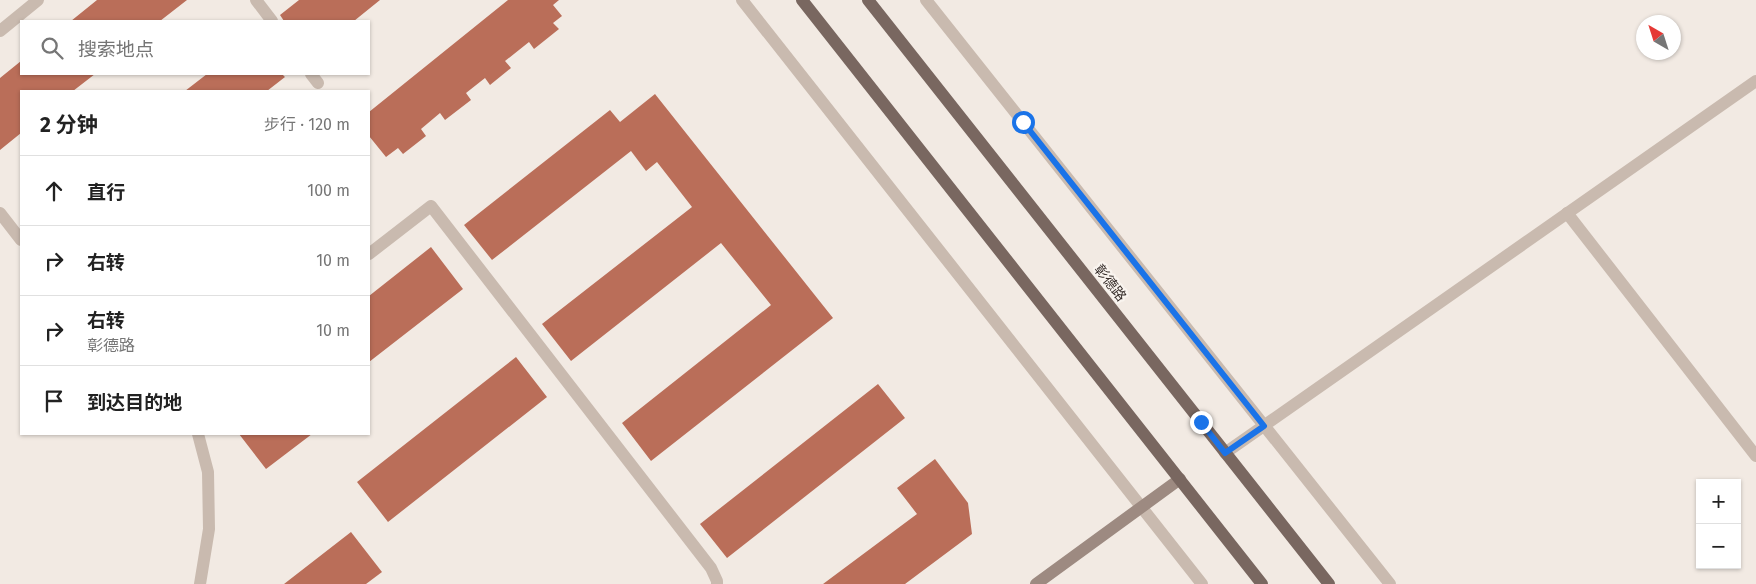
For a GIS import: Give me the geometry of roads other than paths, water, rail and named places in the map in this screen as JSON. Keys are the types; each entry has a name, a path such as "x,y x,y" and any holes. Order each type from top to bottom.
{"main road":[{"path":"802,0 1262,584"},
{"name":"彰德路","path":"868,0 1329,584"}],"street":[{"path":"0,31 38,0"},
{"path":"256,0 271,20"},
{"path":"742,0 1202,584"},
{"path":"926,0 1390,584"},
{"path":"1225,453 1756,81"},
{"path":"370,253 431,206 711,568 717,584"},
{"path":"1567,213 1756,456"},
{"path":"0,214 20,239"},
{"path":"198,435 208,472 209,528 200,584"},
{"path":"1036,584 1180,479"}]}
